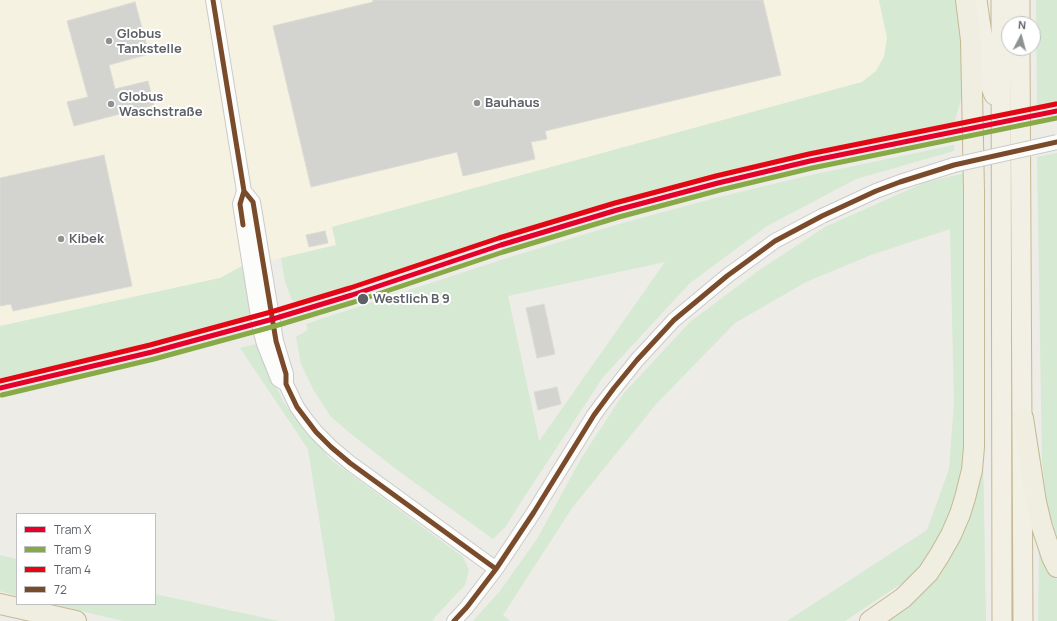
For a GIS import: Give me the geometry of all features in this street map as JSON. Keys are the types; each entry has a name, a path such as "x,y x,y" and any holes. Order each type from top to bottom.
{"highway":[{"path":"870,621 903,598 928,573 951,535 960,514 972,470 974,447 974,198 971,47 966,0"},
{"path":"977,0 989,82 1001,111"},
{"path":"1001,0 1002,621"},
{"path":"1020,0 1020,16"},
{"path":"1020,56 1023,621"},
{"path":"1022,418 1036,502 1042,527 1057,567"},
{"path":"0,604 76,621"}],"street":[{"path":"213,0 244,191 253,202 276,341 286,374 286,384 307,421 331,447 350,463 496,569"},
{"path":"454,621 467,607 496,569 534,512 594,415 614,388 637,360 674,320 727,276 775,241 822,216 876,191 954,165 1057,142"}],"shaded area":[{"path":"0,0 879,0 887,38 884,57 876,71 862,82 332,227 336,245 242,266 220,278 0,326"}],"green space":[{"path":"879,0 957,0 961,18 964,89 954,124 806,155 714,177 613,204 301,302 292,300 285,282 281,258 336,245 332,227 862,82 876,71 884,57 887,38"},
{"path":"1036,0 1057,0 1057,102 1037,106 1037,56 1041,56 1041,16 1036,16"},
{"path":"954,145 954,151 856,179 767,226 690,283 603,377 506,526 493,539 400,472 331,417 314,391 301,364 296,337 308,330 306,324 507,258 619,224 719,197 811,175","holes":["665,262 540,440 508,296"]},
{"path":"1057,153 1057,538 1047,507 1042,461 1037,157"},
{"path":"966,173 965,447 961,486 950,518 928,558 905,581 845,621 787,621 927,530 949,469 954,403 950,229 871,255 806,282 735,323 657,403 572,508 503,615 510,621 473,621 500,591 537,539 582,457 624,393 690,322 758,271 825,227 926,182"},
{"path":"242,266 252,317 0,382 0,326 220,278"},
{"path":"257,344 284,403 330,459 463,557 469,570 465,585 433,619 433,621 334,621 335,619 308,449 240,348"},
{"path":"983,453 986,621 887,621 927,588 949,559 965,527"},
{"path":"1039,546 1057,580 1057,621 1038,621"},
{"path":"0,555 16,559 16,596 0,591"},
{"path":"156,594 279,621 123,621 56,605 156,605"}],"building":[{"name":"Bauhaus","path":"373,0 763,0 781,75 545,131 547,139 531,142 535,159 463,176 457,152 311,187 273,26 373,2"},
{"name":"Globus Tankstelle","path":"135,2 149,54 109,65 115,89 148,81 154,105 74,126 67,102 88,97 67,21"},
{"name":"Kibek","path":"104,155 132,286 13,311 11,304 0,306 0,178"},
{"path":"325,231 328,243 309,247 306,235"},
{"path":"544,304 555,354 537,358 526,308"},
{"path":"557,387 561,404 538,410 534,392"}],"tram line":[{"name":"4","path":"0,381 150,345 271,312 350,288 499,238 615,203 716,176 809,154 1056,104"},
{"name":"X","path":"0,388 152,352 273,319 352,295 501,245 617,210 718,183 810,161 1057,111"},
{"name":"9","path":"2,395 154,359 275,326 354,302 503,252 619,217 720,190 812,168 1057,118"}],"transit line":[{"name":"72","path":"213,0 244,191 240,204 243,225"},
{"name":"72","path":"454,621 467,607 496,569 534,512 594,415 614,388 637,360 674,320 727,276 775,241 822,216 876,191 954,165 1057,142"},
{"name":"72","path":"244,191 253,202 276,341 286,374 286,384 297,407 316,432 350,463 496,569"}],"place":[{"name":"Globus Tankstelle","path":"109,41"},
{"name":"Bauhaus","path":"477,103"},
{"name":"Globus Waschstraße","path":"111,104"},
{"name":"Kibek","path":"61,239"},
{"name":"Westlich B 9","path":"363,299"}]}
